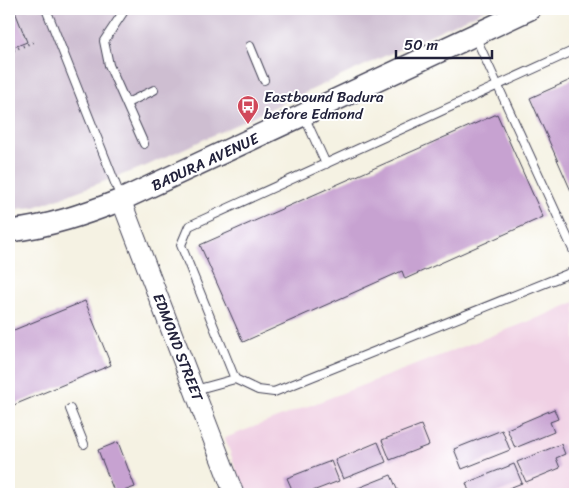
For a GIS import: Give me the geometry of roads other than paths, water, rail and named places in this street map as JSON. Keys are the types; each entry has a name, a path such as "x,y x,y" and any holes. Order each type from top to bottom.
{"main road":[{"name":"BADURA AVENUE","path":"9,231 26,229 78,216 122,200 530,9"}],"street":[{"name":"EDMOND STREET","path":"122,200 234,494"}],"lane":[{"path":"46,9 122,200"},
{"path":"123,9 104,41 109,64 144,144"},
{"path":"474,34 575,254"},
{"path":"250,46 264,80"},
{"path":"235,379 181,244 189,226 575,50"},
{"path":"126,103 154,90"},
{"path":"304,116 326,164"},
{"path":"194,390 235,379 258,390 274,392 575,271"},
{"path":"70,409 84,444"}],"place":[{"name":"Eastbound Badura before Edmond","path":"248,125"}]}
